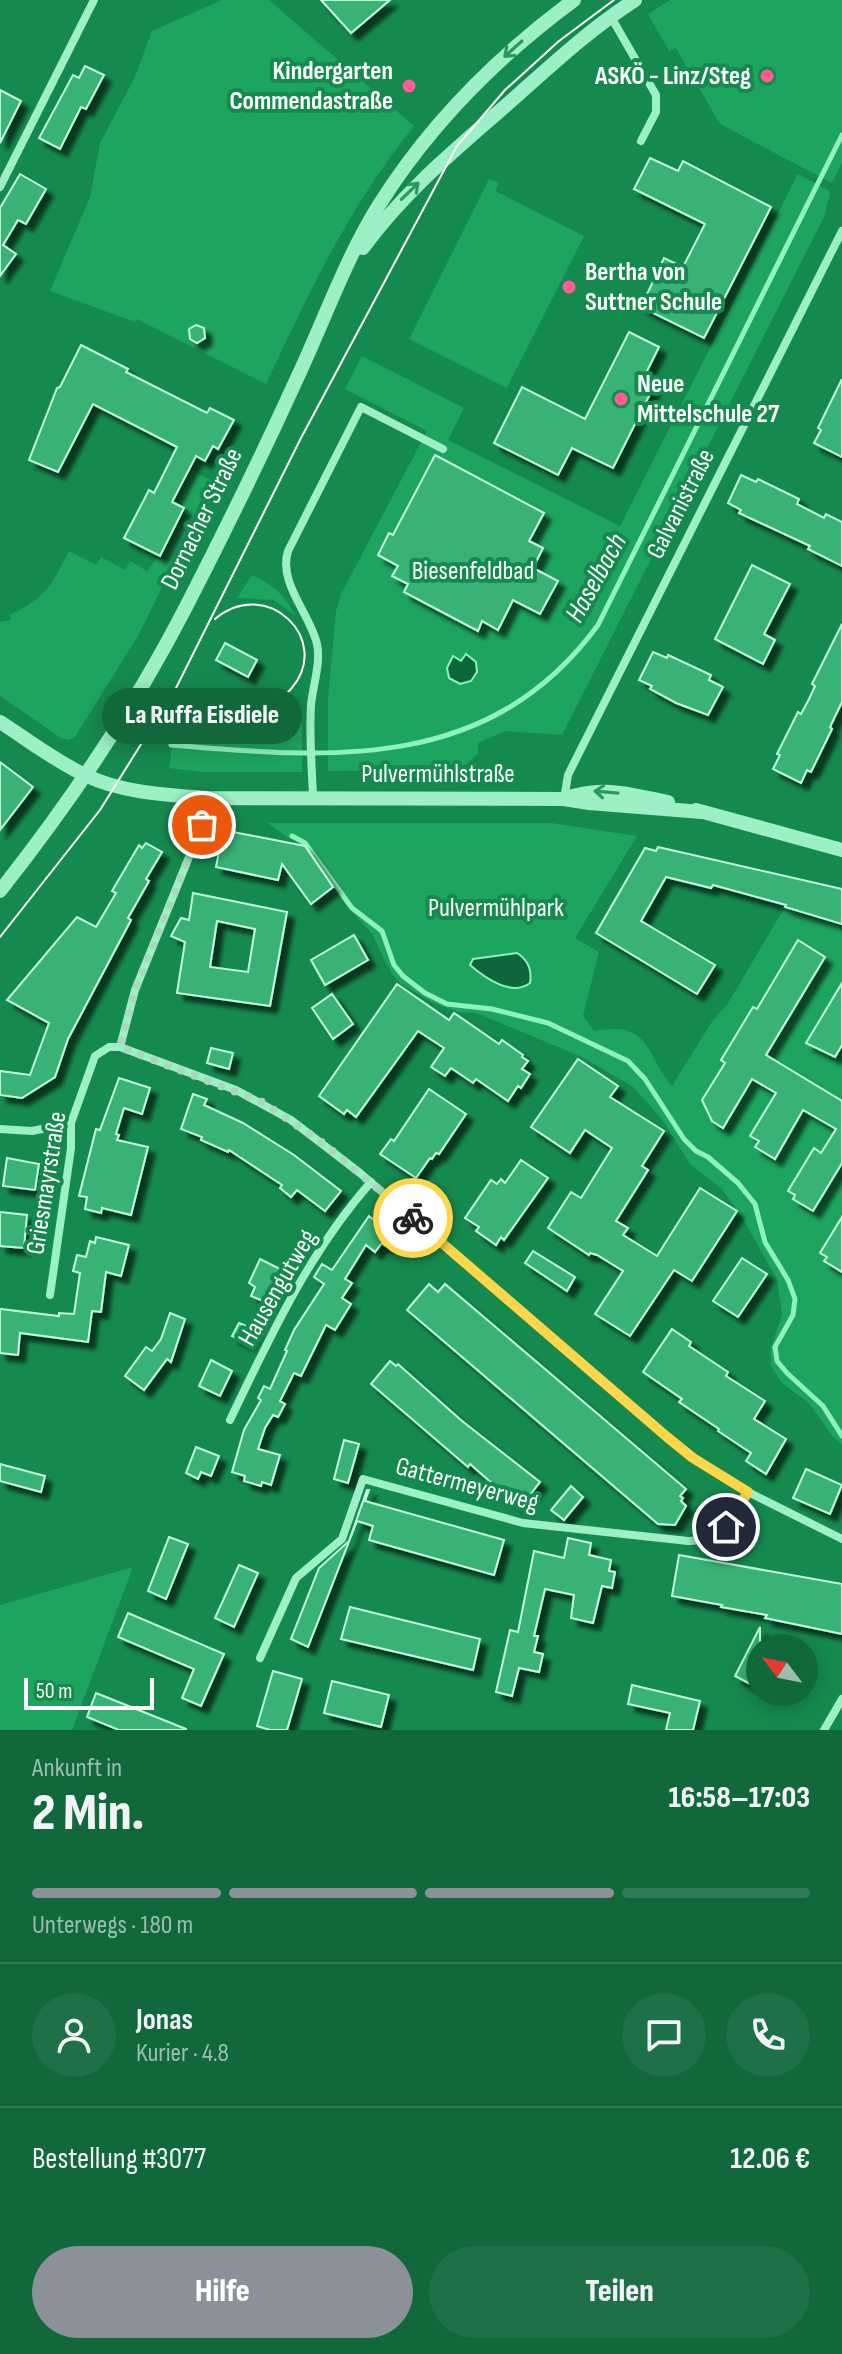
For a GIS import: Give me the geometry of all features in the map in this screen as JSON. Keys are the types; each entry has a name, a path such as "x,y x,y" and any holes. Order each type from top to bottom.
{"street":[{"path":"0,187 94,0"},
{"name":"Dornacher Straße","path":"0,891 115,729 189,601 367,226 426,140 483,76 540,25 574,0"},
{"name":"Dornacher Straße","path":"345,274 395,206 550,66 635,0"},
{"path":"611,17 656,95 656,112 641,141"},
{"path":"426,140 445,159"},
{"name":"Galvanistraße","path":"564,799 568,775 842,231"},
{"path":"313,798 311,709 318,648 314,631 288,578 288,551 361,407 443,449"},
{"name":"Pulvermühlstraße","path":"0,722 84,775 135,790 181,796 564,799 702,812 842,850"},
{"path":"202,825 135,990 120,1047 262,1102 323,1143 667,1437 748,1492 842,1539"},
{"name":"Griesmayrstraße","path":"50,1295 71,1148 71,1123 95,1056 109,1047 120,1047"},
{"path":"0,1129 32,1131 71,1123"},
{"name":"Hausengutweg","path":"230,1420 299,1282 371,1182"},
{"name":"Gattermeyerweg","path":"260,1658 296,1578 342,1539 363,1479 523,1523 688,1541 703,1541 719,1534 748,1492"},
{"path":"824,1730 842,1699"}],"green space":[{"path":"222,0 269,0 414,126 350,219 315,282 266,384 137,319 135,322 50,291 90,197 100,143 135,77 152,31"},
{"name":"ASKÖ - Linz/Steg","path":"670,0 842,0 842,163 832,183 720,124 676,48 669,51 648,14"},
{"name":"Biesenfeldbad","path":"798,174 828,190 830,194 824,217 562,735 506,731 478,743 478,754 467,764 449,770 328,771 328,698 336,611 341,594 427,431 345,389 362,356 464,408 448,440 620,526"},
{"path":"489,179 499,183 495,191 584,236 507,388 409,339"},
{"path":"193,471 214,482 139,634 75,737 68,740 61,738 0,696 0,622 11,620 10,615 40,596 52,582 69,551 96,565 101,557 125,570 130,561 147,571 156,559 165,559 189,510 177,503"},
{"path":"252,575 277,591 295,615 273,600 237,598"},
{"path":"302,717 302,772 204,772 169,768 174,733 193,724 243,724"},
{"name":"Pulvermühlpark","path":"268,823 551,823 637,836 575,938 599,952 583,1016 594,1031 626,1030 637,1035 672,1086 713,1020 727,1005 785,907 842,924 842,1444 833,1437 809,1403 782,1383 771,1366 770,1350 782,1315 777,1279 742,1217 722,1189 690,1164 661,1118 632,1086 582,1057 476,1013 459,1012 436,1004 402,985 392,974 372,934 347,906 304,844 288,838"},
{"path":"133,1567 72,1730 0,1730 0,1605"}],"shaded area":[{"path":"466,654 476,662 477,672 471,681 460,684 449,678 447,668 453,656 461,661"},
{"path":"517,953 530,970 530,983 523,987 499,984 470,965 473,959"}],"building":[{"path":"321,0 390,0 351,33"},
{"path":"85,66 104,75 86,109 81,107 60,149 39,138 73,75 79,78"},
{"path":"0,90 21,101 0,143"},
{"name":"Bertha von Suttner Schule","path":"650,158 678,171 683,161 771,207 704,338 641,307 664,258 683,267 705,224 634,189"},
{"path":"20,174 46,189 26,224 18,220 3,245 16,254 0,276 0,208"},
{"path":"196,325 204,328 205,338 197,343 190,339 189,329"},
{"name":"Neue Mittelschule 27","path":"629,332 659,347 645,375 657,380 613,468 572,448 558,475 494,443 522,387 585,419"},
{"path":"81,345 207,413 210,408 234,420 218,449 213,446 205,461 196,456 172,502 184,508 160,556 124,538 149,490 154,493 177,447 93,404 58,472 29,460 57,388"},
{"path":"842,379 842,457 814,443"},
{"path":"435,455 544,513 529,541 543,548 533,568 558,581 540,614 513,600 498,630 482,621 478,631 404,592 408,584 392,576 398,566 378,555 389,533 393,535"},
{"path":"741,475 756,482 758,479 799,499 797,504 824,518 826,514 842,522 842,566 808,549 810,546 739,513 741,510 728,503"},
{"path":"752,565 790,584 764,634 775,640 763,664 715,639"},
{"path":"842,624 842,702 811,772 807,770 801,783 773,769 780,755 777,754 798,712 801,714 809,699 815,686 812,684"},
{"path":"225,643 257,660 248,677 216,660"},
{"path":"653,652 667,658 668,655 711,675 709,680 723,687 708,715 676,703 639,680"},
{"path":"0,762 33,787 0,830"},
{"path":"223,830 305,846 333,887 311,904 282,864 278,880 216,867"},
{"path":"146,843 162,852 128,918 131,920 68,1039 55,1077 22,1098 0,1095 0,1071 30,1075 49,1023 7,1000 77,917 96,927 116,893 112,891 139,845 142,848"},
{"path":"658,847 842,889 842,924 713,885 711,888 666,877 641,921 715,965 697,994 596,933 645,848 656,851"},
{"path":"193,893 287,912 270,1006 177,993 185,942 171,936 181,918 189,920","holes":["217,921 255,929 248,972 210,967"]},
{"path":"354,935 368,960 325,985 311,960"},
{"path":"798,940 825,957 766,1055 842,1101 842,1163 813,1211 793,1199 795,1195 788,1191 814,1148 821,1153 836,1129 803,1110 775,1159 755,1147 759,1141 750,1136 776,1093 752,1079 723,1128 712,1121 702,1100 725,1063 721,1060 753,1007 757,1009"},
{"path":"842,983 842,1045 835,1057 806,1043"},
{"path":"397,984 449,1020 454,1013 499,1044 502,1040 523,1055 528,1061 522,1069 530,1074 521,1088 518,1086 508,1101 476,1079 473,1083 451,1068 445,1076 431,1067 444,1048 418,1031 356,1117 347,1110 344,1114 319,1096"},
{"path":"332,994 353,1024 333,1039 312,1008"},
{"path":"211,1048 233,1053 229,1069 207,1063"},
{"path":"578,1059 618,1086 610,1097 664,1131 642,1166 648,1170 616,1221 628,1228 623,1235 657,1256 700,1188 737,1211 692,1281 674,1270 630,1336 595,1314 623,1271 597,1255 589,1255 548,1228 571,1192 581,1198 612,1148 585,1130 570,1153 531,1127"},
{"path":"119,1078 150,1088 142,1114 124,1108 116,1134 119,1135 117,1140 148,1147 131,1215 102,1208 101,1213 85,1209 87,1197 79,1196 96,1129 100,1130"},
{"path":"429,1089 466,1114 439,1154 430,1158 416,1178 380,1154 391,1139 394,1141"},
{"path":"193,1094 207,1099 204,1105 243,1123 294,1155 341,1191 325,1211 297,1190 291,1197 280,1188 282,1185 229,1150 181,1129"},
{"path":"7,1158 39,1164 35,1190 3,1186"},
{"path":"521,1160 548,1178 504,1240 501,1237 496,1245 476,1231 479,1227 465,1218 491,1180 497,1184 501,1179 505,1183"},
{"path":"0,1212 27,1215 24,1248 0,1246"},
{"path":"369,1216 392,1234 375,1252 366,1245 345,1279 352,1283 342,1298 351,1304 335,1330 326,1325 301,1376 294,1373 280,1401 285,1404 278,1417 273,1415 265,1428 258,1449 280,1455 271,1485 262,1482 261,1486 244,1481 245,1476 232,1472 244,1430 261,1400 258,1398 264,1386 270,1389 294,1330 324,1284 314,1277 322,1264 332,1270"},
{"path":"842,1217 842,1272 824,1261 827,1257 820,1253"},
{"path":"96,1237 129,1245 121,1276 106,1272 101,1312 92,1311 88,1342 20,1333 18,1355 0,1353 0,1309 59,1316 59,1313 74,1314 80,1273 73,1271 77,1255 86,1257 90,1241 95,1243"},
{"path":"533,1251 575,1277 567,1291 525,1263"},
{"path":"742,1258 767,1274 738,1317 713,1301"},
{"path":"260,1259 284,1271 273,1295 269,1293 265,1302 251,1296 255,1287 249,1283"},
{"path":"429,1284 438,1292 445,1284 686,1489 680,1496 686,1506 675,1525 658,1524 407,1310"},
{"path":"170,1313 185,1319 171,1362 167,1359 144,1390 125,1376 146,1347 152,1351 161,1339"},
{"path":"239,1323 254,1329 247,1343 232,1336"},
{"path":"672,1329 691,1342 689,1346 728,1372 726,1376 765,1401 754,1419 786,1439 766,1474 746,1461 751,1453 643,1372"},
{"path":"211,1360 232,1371 220,1396 199,1386"},
{"path":"390,1361 396,1366 398,1364 462,1421 540,1482 520,1508 371,1384"},
{"path":"344,1440 359,1444 348,1483 334,1479"},
{"path":"196,1447 219,1456 211,1476 201,1472 198,1479 186,1473"},
{"path":"0,1464 45,1476 41,1492 0,1481"},
{"path":"806,1469 842,1485 830,1514 793,1498"},
{"path":"571,1486 583,1497 564,1520 551,1510"},
{"path":"367,1490 365,1501 504,1540 494,1575 369,1540 373,1526 357,1521 308,1647 291,1639 319,1568 349,1541"},
{"path":"169,1537 188,1544 166,1599 148,1591"},
{"path":"568,1538 591,1543 589,1555 611,1560 609,1571 615,1572 612,1588 602,1586 593,1623 571,1618 574,1595 545,1589 534,1636 538,1636 534,1652 543,1654 539,1672 519,1668 512,1696 496,1692 510,1630 518,1632 534,1551 564,1558"},
{"path":"679,1555 842,1584 842,1634 672,1596"},
{"path":"239,1565 258,1573 234,1627 215,1618"},
{"path":"350,1607 480,1639 473,1670 341,1639"},
{"path":"128,1613 224,1654 201,1706 182,1698 194,1669 118,1637"},
{"path":"746,1654 746,1682 735,1676"},
{"path":"273,1671 302,1679 287,1730 257,1726"},
{"path":"332,1681 389,1695 381,1727 324,1713"},
{"path":"632,1685 700,1701 693,1730 666,1730 670,1713 628,1704"},
{"path":"96,1693 186,1730 119,1730 87,1717"}],"waterway":[{"name":"Haselbach","path":"171,745 291,753 349,752 405,745 458,731 509,708 555,673 598,625 842,135"},
{"path":"292,836 305,843 352,908 382,931 394,965 425,993 447,1004 492,1009 548,1023 628,1061 645,1079 684,1139 738,1183 755,1204 765,1242 788,1280 795,1299 793,1315 775,1347 777,1361 823,1406 842,1436"}],"tram line":[{"path":"0,937 100,810 176,688 301,438 457,146 505,90 559,41 614,0"},
{"path":"156,729 173,717 191,712 260,709 276,702 291,689 302,670 304,651 299,634 288,619 273,609 254,604 235,607 215,619"}],"way so far":[{"path":"202,825 135,990 120,1047 262,1102 323,1143 413,1218"}],"place":[{"name":"ASKÖ - Linz/Steg","path":"767,76"},
{"name":"Kindergarten Commendastraße","path":"409,86"},
{"name":"Bertha von Suttner Schule","path":"569,287"},
{"name":"Neue Mittelschule 27","path":"621,399"},
{"name":"La Ruffa Eisdiele","path":"202,825"}],"route":[{"path":"413,1218 667,1437 693,1458 748,1492 726,1527"}]}
